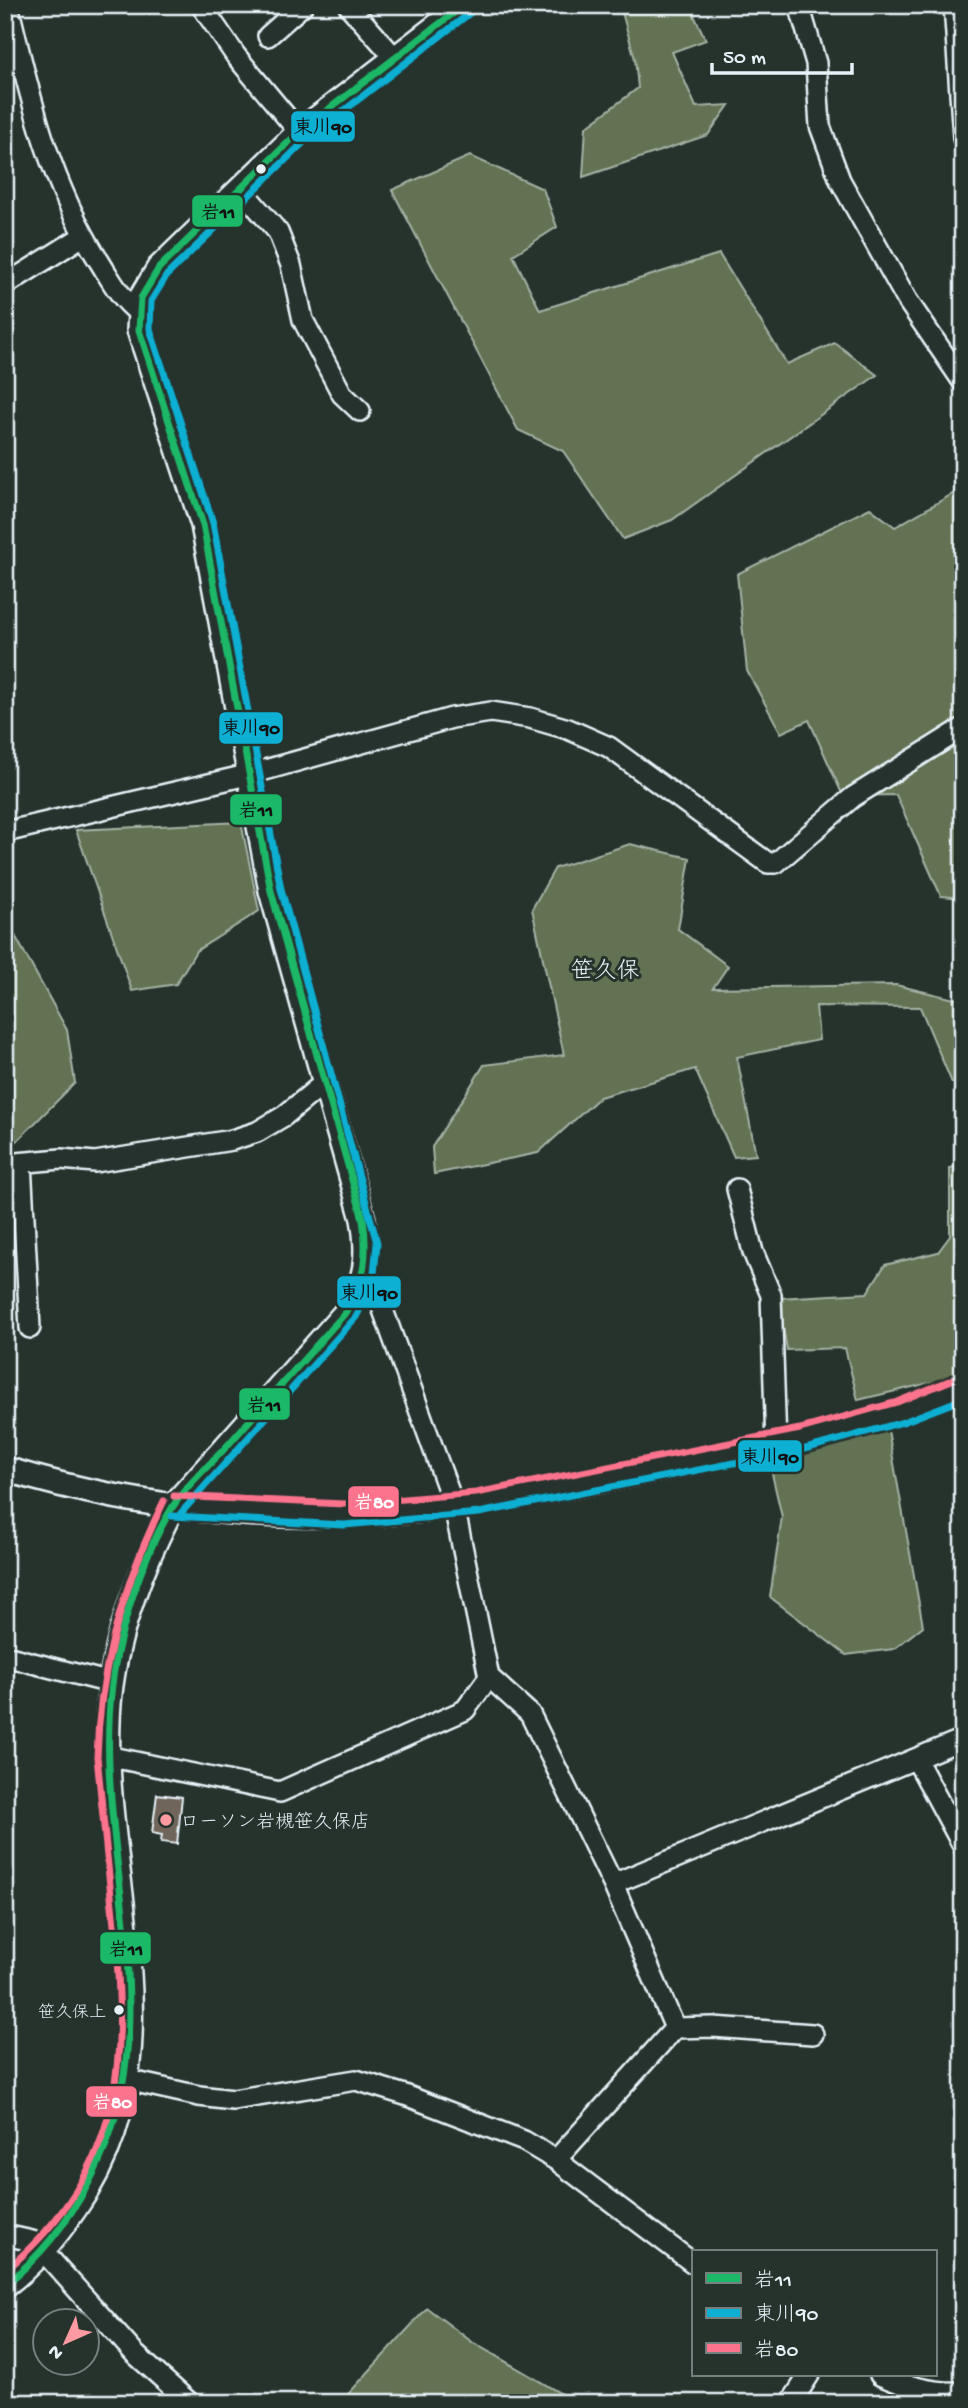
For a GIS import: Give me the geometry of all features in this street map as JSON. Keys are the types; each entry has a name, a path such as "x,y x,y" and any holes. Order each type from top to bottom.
{"main road":[{"path":"5,2285 64,2224 98,2171 111,2142 127,2080 132,2017 107,1756 111,1683 129,1610 157,1537 173,1506 346,1311 363,1281 367,1263 363,1219 271,891 247,775 208,546 190,477 145,350 138,312 148,283 159,268 299,132 464,5"},
{"path":"5,1469 79,1490 173,1506 292,1515 355,1514 454,1506 560,1489 776,1445 918,1408 963,1387"}],"street":[{"path":"8,5 42,144 83,236 124,301 138,312"},
{"path":"201,5 236,56 299,132"},
{"path":"268,36 303,5"},
{"path":"348,5 396,58"},
{"path":"799,5 816,63 820,126 840,180 907,300 963,382"},
{"path":"954,5 963,138"},
{"path":"240,188 278,232 286,249 303,320 342,394 360,411"},
{"path":"5,285 83,236"},
{"path":"5,832 247,775 452,718 491,712 530,718 568,729 609,747 768,863 776,863 853,797 963,728"},
{"path":"30,1328 13,1163 61,1159 95,1162 232,1140 257,1132 284,1116 324,1083"},
{"path":"737,1189 753,1252 771,1295 776,1445"},
{"path":"363,1281 379,1299 454,1506 489,1677 530,1714 613,1884 675,2028"},
{"path":"5,1656 111,1683"},
{"path":"107,1756 280,1792 465,1710 489,1677"},
{"path":"613,1884 963,1739"},
{"path":"916,1759 963,1846"},
{"path":"556,2160 675,2028 713,2027 813,2034"},
{"path":"127,2080 199,2096 233,2099 356,2080 405,2095 518,2139 556,2160 692,2262"},
{"path":"5,2235 32,2241 42,2249 135,2354 190,2403"},
{"path":"790,2403 807,2376"},
{"path":"882,2376 938,2391 963,2392"}],"green space":[{"path":"620,5 689,5 706,40 672,52 696,107 729,105 708,135 583,177 586,127 638,88 635,59"},
{"path":"470,156 543,189 557,227 513,255 540,310 719,254 787,364 835,343 877,375 672,520 623,539 563,451 518,430 392,190"},
{"path":"963,488 963,898 941,896 896,795 843,796 809,720 781,733 747,671 737,574 870,508 895,527"},
{"path":"241,822 259,911 196,951 176,984 132,991 76,830"},
{"path":"630,844 690,858 678,929 728,966 713,988 896,985 963,1001 963,1083 952,1083 920,1007 816,1006 819,1040 737,1057 756,1155 734,1157 695,1069 600,1097 538,1153 434,1174 432,1147 484,1065 564,1055 532,909 555,868"},
{"path":"7,921 67,1030 75,1083 17,1141 5,1140"},
{"path":"963,1165 963,1375 858,1400 845,1348 787,1350 778,1298 867,1293 885,1265 938,1252 950,1236 950,1168"},
{"path":"888,1430 923,1626 894,1649 846,1655 770,1597 782,1517 767,1452"},
{"path":"427,2308 472,2342 577,2403 340,2403"}],"building":[{"path":"157,1794 182,1797 177,1844 161,1842 162,1835 152,1833"}],"transit line":[{"name":"岩11","path":"5,2285 52,2239 71,2212 88,2184 115,2118 127,2051 128,1983 110,1778 110,1709 120,1640 135,1589 155,1539 178,1500 347,1311 358,1289 365,1255 363,1219 271,891 203,525 139,330 141,298 159,268 299,132 464,5"},
{"name":"東川90","path":"181,1513 356,1317 373,1284 377,1243 281,889 213,523 150,329 151,301 167,275 306,140 470,13"},
{"name":"岩80","path":"174,1496 344,1504 476,1493 800,1429 897,1402 959,1377"},
{"name":"東川90","path":"172,1516 344,1525 479,1513 805,1449 903,1422 963,1399"},
{"name":"岩80","path":"5,2271 46,2231 76,2191 98,2149 111,2105 118,2059 119,2011 117,1960 97,1757 99,1723 116,1625 137,1562 164,1501"}],"place":[{"name":"ローソン岩槻笹久保店","path":"166,1820"},
{"name":"笹久保上","path":"119,2010"}],"district":[{"name":"笹久保","path":"605,969"}]}
